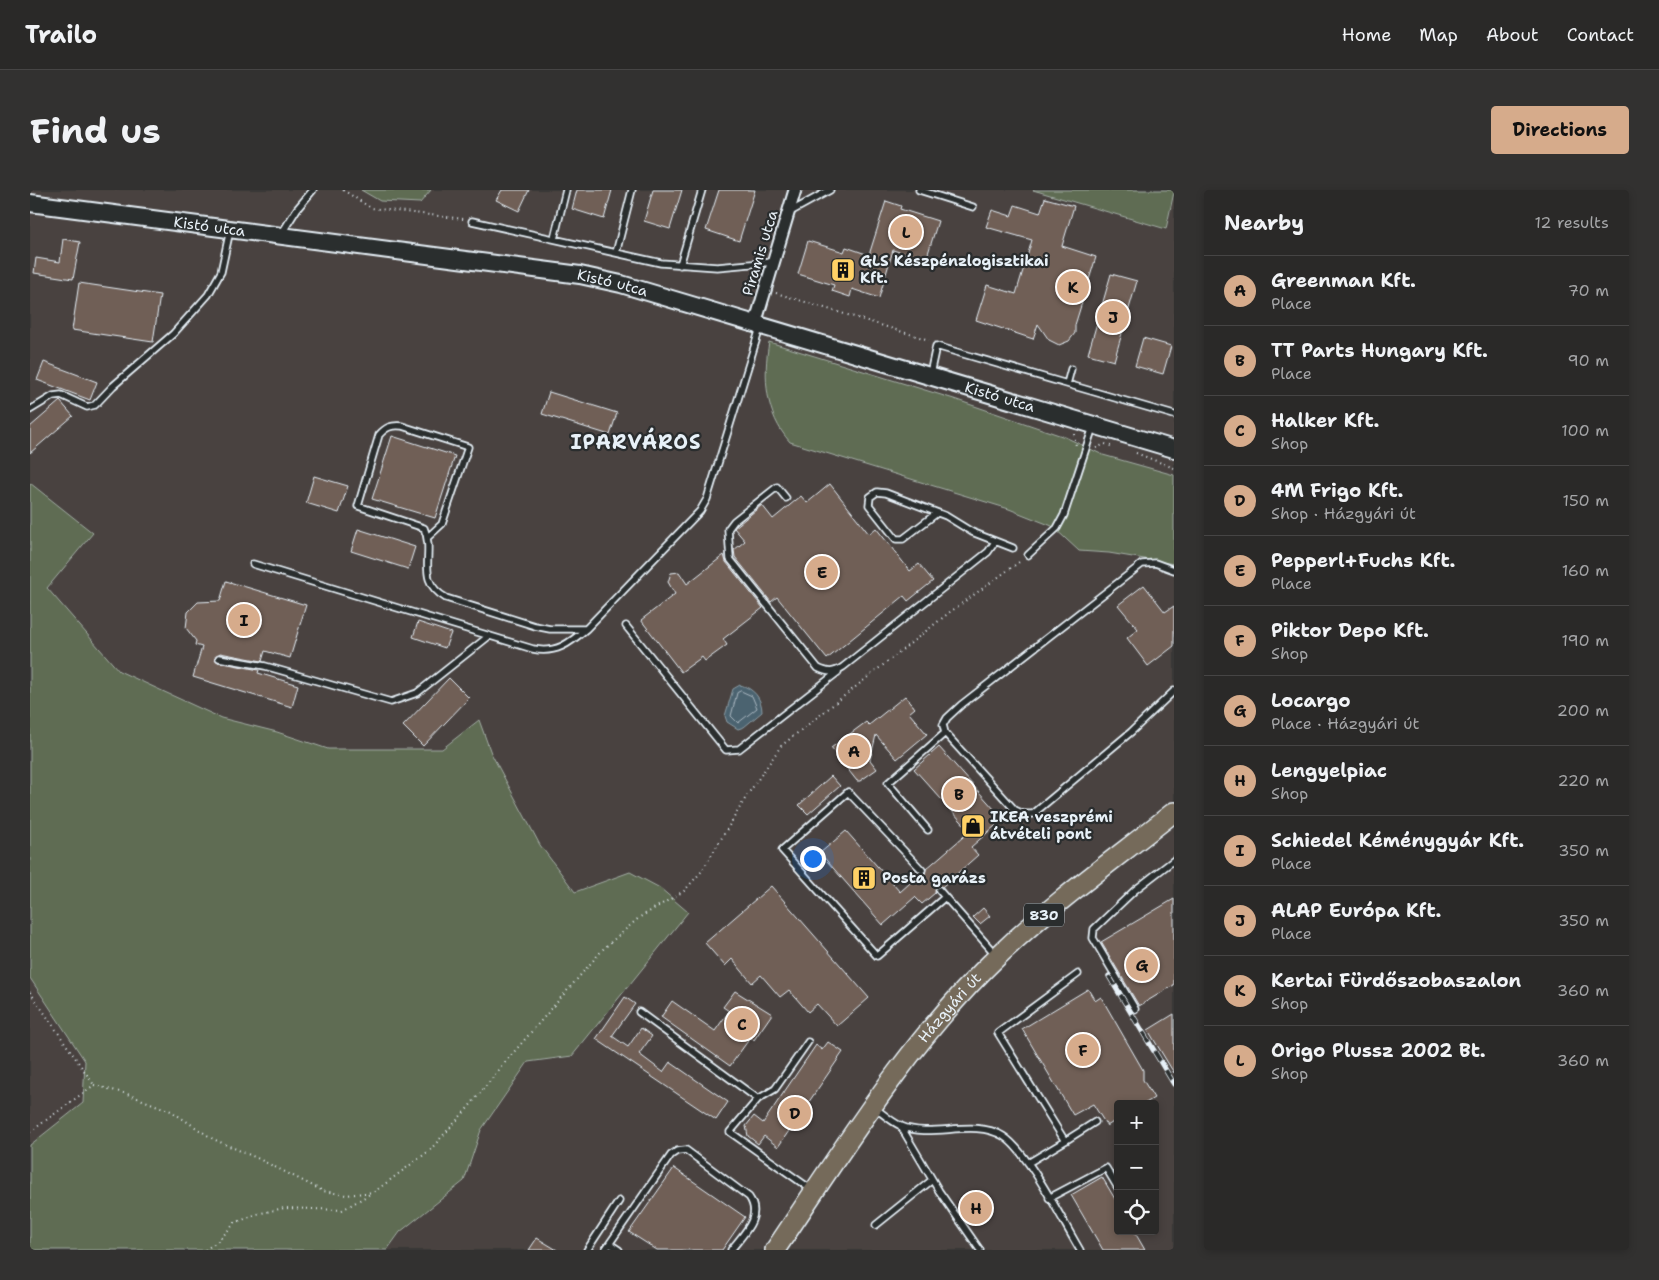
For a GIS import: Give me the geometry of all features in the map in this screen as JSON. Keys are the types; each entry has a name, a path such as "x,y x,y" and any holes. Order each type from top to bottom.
{"main road":[{"name":"Házgyári út","path":"776,1250 873,1106 927,1033 998,956 1033,924 1174,812"}],"street":[{"name":"Piramis utca","path":"758,325 765,290 795,190"},
{"name":"Kistó utca","path":"30,203 580,275 621,284 1174,449"}],"lane":[{"path":"281,236 297,209 313,190"},
{"path":"554,239 566,190"},
{"path":"616,253 632,190"},
{"path":"680,265 702,190"},
{"path":"788,213 830,190"},
{"path":"918,190 973,207"},
{"path":"472,220 616,253 680,265 717,266 774,262"},
{"path":"30,410 53,396 61,396 87,407 95,406 113,386 173,334 208,295 221,272 230,230"},
{"path":"253,564 545,652 571,643 700,511 707,498 758,325"},
{"path":"929,376 936,346 1174,415"},
{"path":"1067,384 1071,369"},
{"path":"428,537 442,524 468,447 402,426 392,425 379,435 358,506 414,523 424,528 428,537 427,570 429,578 438,593 446,598 535,626 550,629 586,629"},
{"path":"1028,555 1057,528 1064,515 1094,425"},
{"path":"786,498 777,487 734,521 728,529 730,559 818,668 826,672 835,672 844,667"},
{"path":"937,512 903,539 896,539 869,505 870,497 876,492 937,512 995,542 1013,548"},
{"path":"626,626 726,750 739,749 988,552 995,542"},
{"path":"1174,570 1155,563 1142,564 961,705 946,718 943,725 945,733 1015,810 1024,814 1033,814 1131,732 1174,691"},
{"path":"219,658 265,666 391,702 417,694 489,636"},
{"path":"928,830 888,783 945,733"},
{"path":"922,870 848,792 782,850 877,956 945,897"},
{"path":"1135,1009 1092,938 1094,929 1135,890 1174,860"},
{"path":"939,890 998,956"},
{"path":"1065,1141 998,1033 1078,974"},
{"path":"639,1012 758,1099"},
{"path":"808,1042 775,1088 758,1099 730,1132 815,1192"},
{"path":"873,1106 900,1126 932,1180 980,1250"},
{"path":"1028,1163 1095,1122"},
{"path":"900,1126 988,1131 1002,1135 1013,1144 1028,1163 1080,1250"},
{"path":"605,1250 671,1155 677,1151 686,1150 749,1197 755,1207 754,1216 731,1250"},
{"path":"1049,1198 1106,1168 1114,1181"},
{"path":"876,1225 932,1180"},
{"path":"587,1250 619,1201"},
{"path":"610,1244 619,1250"}],"path":[{"path":"343,190 371,208 472,220"},
{"path":"765,290 933,341 936,346"},
{"path":"1071,431 1075,435 1076,449 1093,453 1097,447 1104,444 1119,448"},
{"path":"1128,450 1174,468"},
{"path":"205,1250 218,1241 235,1223 256,1214 284,1208 342,1210 374,1192 429,1151 604,948 640,917 684,891 702,871 748,794 781,746 950,612 1028,555"},
{"path":"30,992 94,1085 127,1094 171,1111 213,1139 259,1159 323,1191 346,1194 374,1192"},
{"path":"30,1132 94,1085"}],"shaded area":[{"path":"30,190 1033,190 1166,229 1174,192 1174,1250 387,1250 400,1232 464,1181 481,1130 528,1062 572,1056 630,872 575,892 540,845 491,753 479,720 442,749 327,749 277,732 221,718 119,671 46,588 93,533 30,483"},
{"path":"30,978 85,1061 83,1103 30,1145"}],"green space":[{"path":"361,190 431,190 420,203 380,201"},
{"path":"1033,190 1174,190 1174,192 1166,229"},
{"path":"769,342 954,399 1065,437 1103,455 1174,475 1174,564 1109,553 1079,551 1052,526 1009,509 790,442 775,419 768,395 766,368"},
{"path":"30,483 93,533 47,588 119,671 221,718 277,732 328,749 442,749 479,720 491,753 540,845 575,892 630,872 660,888 688,912 572,1056 528,1062 481,1130 464,1181 400,1232 387,1250 30,1250 30,1145 83,1103 85,1061 30,978"}],"water":[{"path":"740,685 756,694 762,707 762,712 744,727 738,729 727,722 725,716 733,689"}],"building":[{"path":"502,190 529,190 519,211 496,200"},
{"path":"577,190 612,190 604,219 572,209"},
{"path":"653,190 682,190 670,229 644,221"},
{"path":"719,190 755,190 739,241 706,230"},
{"path":"1045,198 1074,206 1062,246 1096,257 1075,325 1075,333 1069,341 1059,345 1049,340 1038,324 1033,339 976,320 987,285 1016,294 1032,240 986,227 992,210 1011,216 1015,205 1040,213"},
{"path":"886,201 901,206 900,209 938,221 926,260 893,250 879,298 852,289 850,297 832,291 834,285 798,274 808,241 844,252 846,247 869,255"},
{"path":"63,239 80,242 73,279 34,273 36,258 60,262"},
{"path":"1111,274 1137,281 1114,361 1088,354"},
{"path":"79,283 160,295 153,342 72,330"},
{"path":"1143,338 1171,346 1163,374 1135,366"},
{"path":"44,362 97,382 90,400 37,380"},
{"path":"549,392 617,413 610,435 542,414"},
{"path":"60,401 73,416 30,453 30,427"},
{"path":"392,436 455,456 435,518 372,499"},
{"path":"314,476 348,486 339,513 306,503"},
{"path":"830,484 869,534 876,528 910,571 919,564 933,581 908,601 904,596 827,659 777,597 771,602 735,557 734,550 745,541 734,528 762,505 773,519 801,496 807,503"},
{"path":"358,529 415,547 408,569 351,551"},
{"path":"724,555 726,562 763,608 723,639 727,645 705,661 702,657 681,672 641,620 675,594 668,582 671,573 679,572 687,584"},
{"path":"226,581 306,605 290,658 265,651 262,661 220,653 214,658 218,662 259,670 258,673 298,685 292,707 193,677 202,647 195,645 196,641 186,628 188,612 198,602 220,601"},
{"path":"1144,585 1165,612 1174,606 1174,646 1148,666 1127,638 1138,629 1118,605"},
{"path":"418,622 451,633 445,648 413,637"},
{"path":"449,678 469,698 423,746 403,726"},
{"path":"905,696 915,708 909,713 927,734 897,759 876,735 870,760 877,769 860,781 857,781 831,748 866,722 869,725"},
{"path":"939,747 1003,819 971,847 978,855 942,887 936,887 935,893 922,904 915,897 883,925 820,853 846,831 900,892 920,874 925,874 926,869 970,831 914,769"},
{"path":"831,776 840,786 808,814 799,805"},
{"path":"771,886 869,998 837,1026 817,1004 808,1012 789,990 780,997 761,975 752,983 732,959 725,966 705,943"},
{"path":"1174,899 1174,985 1139,1006 1101,942"},
{"path":"983,908 990,916 980,924 973,917"},
{"path":"1088,989 1095,1001 1101,997 1143,1070 1143,1080 1154,1098 1151,1100 1114,1100 1114,1122 1107,1126 1093,1104 1073,1115 1022,1029"},
{"path":"735,991 772,1014 754,1040 750,1038 730,1066 661,1017 672,1001 715,1031 729,1011 723,1007"},
{"path":"625,997 635,1004 612,1036 628,1047 641,1028 652,1036 639,1054 663,1072 670,1062 728,1102 716,1120 596,1039"},
{"path":"1174,1014 1174,1073 1148,1030"},
{"path":"828,1042 843,1052 778,1147 764,1136 758,1144 748,1136 746,1126 754,1116 763,1123 816,1045 822,1050"},
{"path":"674,1168 745,1217 722,1250 657,1250 629,1232"},
{"path":"1102,1177 1114,1197 1114,1235 1136,1235 1145,1250 1103,1250 1071,1195"},
{"path":"537,1238 557,1250 529,1250"}],"railway":[{"path":"1109,976 1174,1084"}],"place":[{"name":"Origo Plussz 2002 Bt.","path":"906,232"},
{"name":"GLS Készpénzlogisztikai Kft.","path":"843,270"},
{"name":"Kertai Fürdőszobaszalon","path":"1073,287"},
{"name":"ALAP Európa Kft.","path":"1113,317"},
{"name":"Pepperl+Fuchs Kft.","path":"822,572"},
{"name":"Schiedel Kéménygyár Kft.","path":"244,620"},
{"name":"Greenman Kft.","path":"854,751"},
{"name":"TT Parts Hungary Kft.","path":"959,794"},
{"name":"IKEA veszprémi átvételi pont","path":"973,826"},
{"name":"Posta garázs","path":"864,878"},
{"name":"Locargo","path":"1142,965"},
{"name":"Halker Kft.","path":"742,1024"},
{"name":"Piktor Depo Kft.","path":"1083,1050"},
{"name":"4M Frigo Kft.","path":"795,1113"},
{"name":"Lengyelpiac","path":"976,1208"}],"district":[{"name":"IPARVÁROS","path":"636,442"}]}
